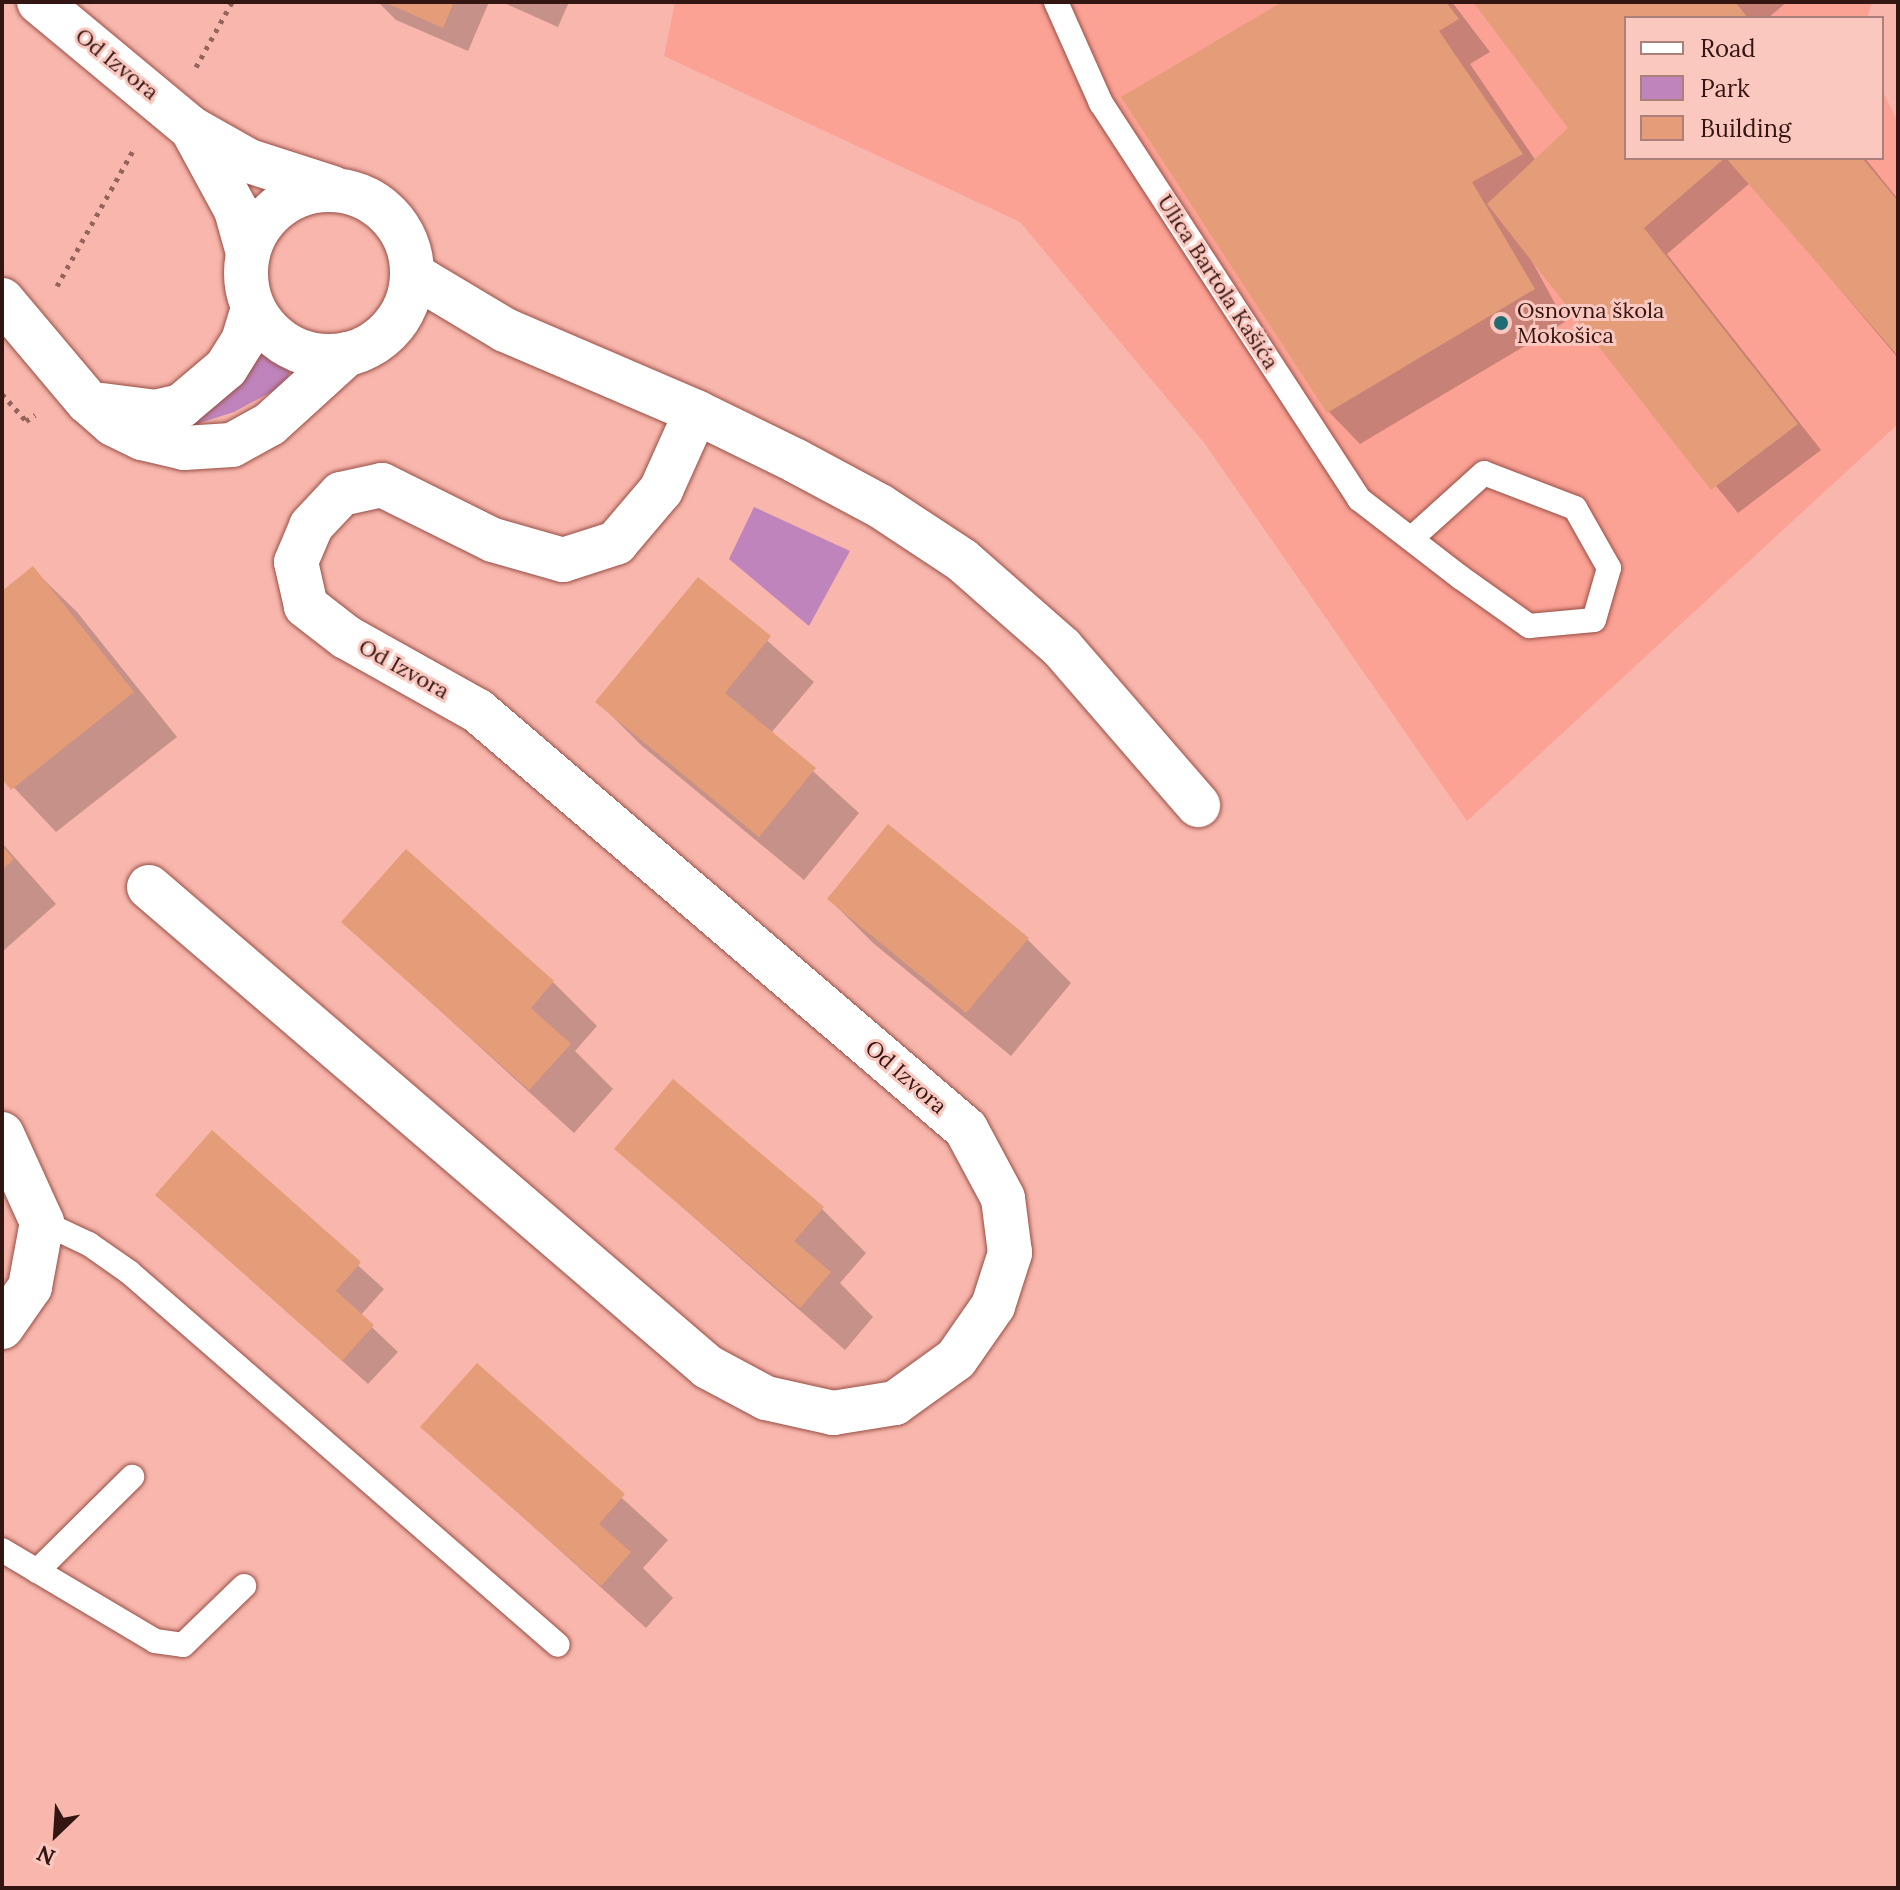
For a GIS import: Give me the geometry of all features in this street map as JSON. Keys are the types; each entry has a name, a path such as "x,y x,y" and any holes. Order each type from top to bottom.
{"street":[{"name":"Od Izvora","path":"39,2 192,129 249,161 340,190"},
{"name":"Od Izvora","path":"192,129 236,210 248,253"},
{"path":"2,300 88,402 113,424 142,438 184,448 232,445 270,424 360,349 394,326 408,302 413,275 410,250 392,218 363,196 340,190 292,198 272,212 248,253 246,282 253,309 270,331 292,348 319,356 360,349 414,328 505,330"},
{"path":"413,275 505,330 696,412 880,506 962,560 1062,648 1198,805"},
{"path":"88,402 155,412 181,406 226,368 243,341 253,309"},
{"name":"Od Izvora","path":"149,887 708,1367 766,1398 833,1413 895,1403 956,1359 993,1306 1010,1253 1003,1198 966,1129 478,711 346,637 306,606 296,562 311,526 341,494 382,485 493,540 563,560 616,543 661,490 696,412"},
{"path":"2,1134 42,1222 30,1287 2,1327"}],"lane":[{"name":"Ulica Bartola Kašića","path":"1056,2 1101,103 1359,499 1411,539 1529,626 1594,620 1609,568 1575,508 1484,473 1411,539"},
{"path":"42,1222 89,1244 129,1272 558,1645"},
{"path":"37,1571 132,1477"},
{"path":"2,1550 155,1641 183,1645 244,1586"}],"path":[{"path":"197,65 232,2"},
{"path":"55,290 132,151"}],"shaded area":[{"name":"Osnovna škola Mokošica","path":"675,2 1872,2 1868,16 1624,16 1624,160 1884,160 1884,94 1898,122 1898,424 1467,821 1205,444 1020,222 664,56"}],"green space":[{"path":"264,351 290,372 284,385 234,412 190,426 235,386"},
{"path":"754,507 850,551 809,626 729,559"}],"building":[{"path":"384,2 454,2 443,28"},
{"path":"1282,2 1446,2 1459,19 1439,31 1523,154 1472,182 1535,289 1327,413 1121,97"},
{"path":"1473,2 1735,2 1746,16 1624,16 1624,160 1723,160 1644,228 1798,424 1711,490 1487,204 1568,128"},
{"path":"1728,160 1864,160 1898,201 1898,356"},
{"path":"33,566 134,692 11,790 2,779 2,591"},
{"path":"698,577 771,636 725,693 816,768 759,837 595,702"},
{"path":"888,824 1029,938 966,1013 827,899"},
{"path":"2,846 14,859 2,870"},
{"path":"406,849 554,981 531,1008 571,1044 529,1090 341,922"},
{"path":"673,1079 824,1207 794,1241 831,1272 800,1308 614,1149"},
{"path":"212,1130 361,1262 336,1291 374,1325 342,1361 155,1195"},
{"path":"477,1363 625,1494 599,1524 631,1552 601,1586 420,1427"}],"place":[{"name":"Osnovna škola Mokošica","path":"1501,323"}]}
